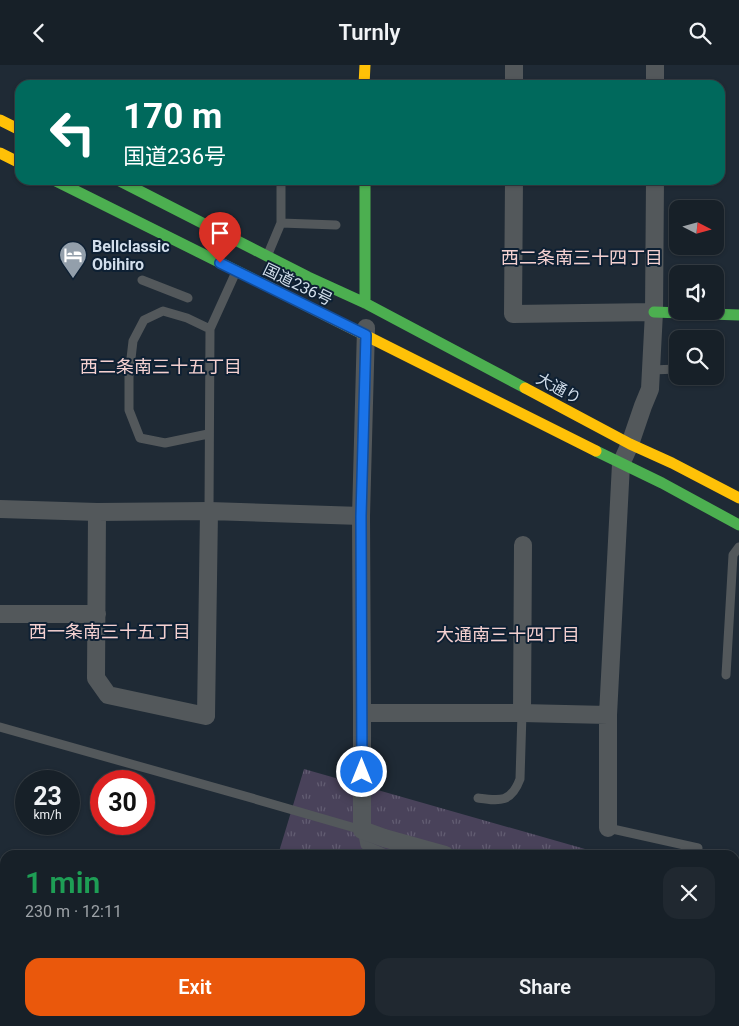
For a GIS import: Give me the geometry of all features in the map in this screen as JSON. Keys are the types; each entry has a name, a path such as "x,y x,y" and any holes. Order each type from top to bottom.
{"main road":[{"path":"364,80 365,65"},
{"path":"0,120 15,128"},
{"path":"0,153 15,160"},
{"name":"国道236号","path":"64,185 366,335"},
{"name":"国道236号","path":"128,185 308,277 365,303"},
{"path":"365,185 365,303"},
{"name":"大通り","path":"365,303 630,444 672,463 739,498"},
{"path":"654,313 739,315"},
{"path":"366,335 662,483 739,525"}],"street":[{"path":"514,65 514,80"},
{"path":"655,65 655,80"},
{"path":"514,185 513,314 654,313"},
{"path":"608,828 608,715 621,464 650,389 654,313 655,185"},
{"path":"365,303 366,335 361,516 362,830 427,850"},
{"path":"0,509 97,512 209,511 361,516"},
{"path":"97,512 96,678 108,695 206,716 209,511"},
{"path":"522,713 523,545"},
{"path":"0,614 97,614"},
{"path":"362,713 608,715"}],"lane":[{"path":"267,256 281,223 281,185"},
{"path":"281,223 336,225"},
{"path":"209,511 210,329 236,271"},
{"path":"142,280 188,298"},
{"path":"208,435 164,443 140,438 130,410 129,376 133,341 144,320 162,311 186,318 210,329"},
{"path":"651,370 669,369"},
{"path":"726,675 733,555 739,547"},
{"path":"478,798 502,799 516,788 520,779 522,713"},
{"path":"0,727 362,830 365,845 376,850"},
{"path":"608,828 698,849"}],"green space":[{"path":"304,769 588,850 280,850"}],"traffic: fast":[{"path":"64,185 263,284"},
{"path":"128,185 308,277 365,303 525,388"},
{"path":"365,185 365,303"},
{"path":"654,312 739,315"},
{"path":"596,451 662,483 739,525"}],"traffic: slow":[{"path":"364,80 365,65"},
{"path":"0,120 15,128"},
{"path":"0,153 15,160"},
{"path":"263,284 596,451"},
{"path":"525,388 630,444 672,463 739,498"}],"place":[{"name":"Bellclassic Obihiro","path":"73,279"}],"district":[{"name":"西二条南三十四丁目","path":"582,258"},
{"name":"西二条南三十五丁目","path":"161,367"},
{"name":"西一条南三十五丁目","path":"110,632"},
{"name":"大通南三十四丁目","path":"508,635"}],"route":[{"path":"220,263 366,335 361,516 362,772"}]}
